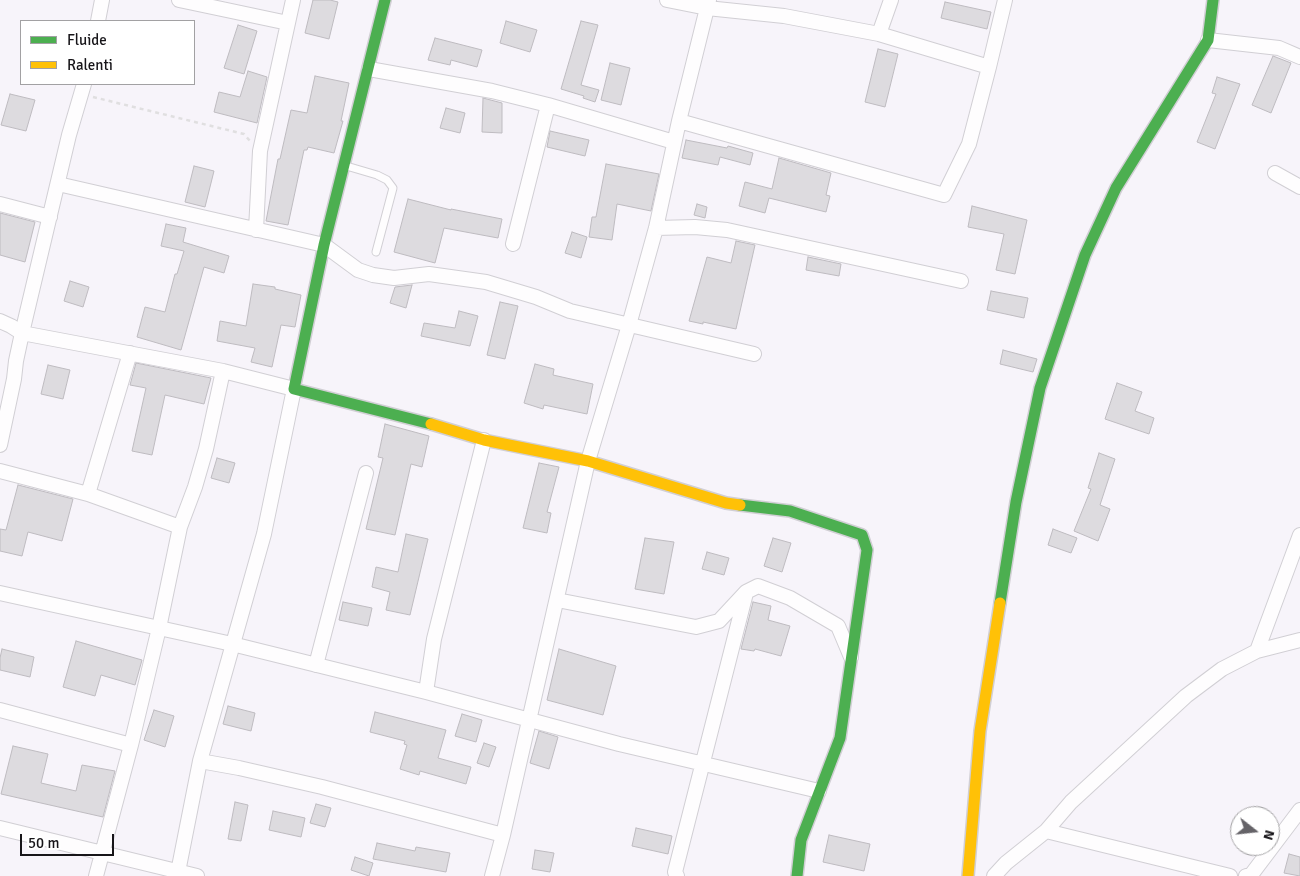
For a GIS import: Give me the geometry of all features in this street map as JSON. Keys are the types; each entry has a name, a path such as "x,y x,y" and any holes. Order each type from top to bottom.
{"street":[{"path":"98,20 102,0"},
{"path":"179,0 288,23"},
{"path":"256,230 260,151 293,0"},
{"path":"178,872 200,761 264,534 324,245 385,0"},
{"path":"667,0 708,4 784,16 879,34 989,67"},
{"path":"879,34 891,0"},
{"path":"679,121 944,195 969,144 1006,0"},
{"path":"968,876 980,731 1016,502 1040,388 1084,255 1116,188 1208,40 1213,0"},
{"path":"492,876 530,720 588,461 630,325 656,228 674,142 708,4"},
{"path":"1208,40 1279,48 1300,57"},
{"path":"369,69 492,91 548,105 674,142"},
{"path":"0,445 22,333 69,135 83,89"},
{"path":"513,244 548,105"},
{"path":"1275,173 1300,187"},
{"path":"58,184 324,245 358,270 373,276 394,278 429,274 486,282 536,297 570,310 754,354"},
{"path":"0,204 50,217"},
{"path":"656,228 695,227 726,230 961,281"},
{"path":"0,321 22,333 223,372 440,426 484,440 588,461 726,503 790,510 862,535 867,550 840,738 801,840 797,876"},
{"path":"88,494 130,353"},
{"path":"96,876 131,745 159,628 180,527 196,487 223,372"},
{"path":"426,692 434,639 484,440"},
{"path":"0,471 88,494 180,527"},
{"path":"316,665 366,473"},
{"path":"1257,651 1300,536"},
{"path":"557,600 696,626 719,621 746,592 758,586 790,598 838,626 851,657"},
{"path":"677,876 675,872 704,764 746,592"},
{"path":"0,593 232,644 426,692 619,744 819,791"},
{"path":"994,876 1006,863 1046,831 1071,802 1186,696 1222,669 1257,651 1300,640"},
{"path":"0,710 131,745"},
{"path":"200,761 322,787 503,835"},
{"path":"1251,876 1300,810"},
{"path":"0,828 198,876"},
{"path":"1046,831 1230,876"}],"lane":[{"path":"343,165 377,174 387,180 393,188 376,252"}],"path":[{"path":"83,89 244,134 260,151"}],"building":[{"path":"313,0 338,2 329,39 305,33"},
{"path":"945,2 991,12 987,29 941,18"},
{"path":"506,21 537,30 530,52 500,43"},
{"path":"581,21 598,25 581,85 599,90 595,102 583,98 584,96 561,89"},
{"path":"238,25 257,31 244,74 224,68"},
{"path":"435,38 482,50 477,67 451,60 450,65 428,60"},
{"path":"878,49 898,54 885,107 865,102"},
{"path":"1273,56 1291,63 1271,113 1252,105"},
{"path":"610,63 630,68 621,105 601,100"},
{"path":"248,71 267,77 257,123 214,112 219,92 240,97"},
{"path":"315,76 349,83 341,121 343,121 334,153 308,147 307,150 304,150 288,225 266,221 278,159 280,159 291,110 307,113"},
{"path":"1217,77 1240,84 1215,149 1197,142 1216,94 1212,93"},
{"path":"10,94 35,100 26,131 1,125"},
{"path":"483,98 502,103 502,133 482,132"},
{"path":"446,108 465,113 460,133 440,128"},
{"path":"550,131 589,140 585,156 547,147"},
{"path":"686,140 727,148 728,146 753,153 750,165 720,157 718,165 682,158"},
{"path":"779,158 831,173 826,195 830,196 826,212 769,198 765,213 739,206 745,182 772,189"},
{"path":"606,164 659,174 651,211 617,204 612,240 589,237 592,217 596,217"},
{"path":"194,166 214,171 205,207 185,202"},
{"path":"408,199 451,210 502,219 498,238 444,228 435,263 394,252"},
{"path":"697,204 707,207 705,218 694,215"},
{"path":"972,206 1027,220 1015,274 996,270 1004,234 968,227"},
{"path":"0,213 35,222 25,262 0,255"},
{"path":"166,224 186,228 183,242 229,256 224,273 204,267 181,350 137,337 145,307 165,312 175,274 177,274 184,251 161,246"},
{"path":"572,232 587,237 581,258 565,253"},
{"path":"736,241 755,245 736,329 689,321 707,257 731,263"},
{"path":"808,257 841,264 839,276 806,270"},
{"path":"70,281 89,287 83,307 64,301"},
{"path":"253,284 275,287 275,289 301,295 295,327 281,325 272,367 251,362 255,348 217,341 220,321 246,326"},
{"path":"412,285 406,308 390,303 395,287"},
{"path":"991,291 1028,298 1024,318 987,310"},
{"path":"500,302 518,306 505,359 487,355"},
{"path":"459,311 478,316 470,346 421,336 424,323 455,328"},
{"path":"1003,350 1037,359 1033,372 1000,364"},
{"path":"136,363 211,378 204,404 165,395 152,455 132,451 146,388 130,385"},
{"path":"535,364 554,369 553,375 593,384 587,414 544,405 543,409 524,403"},
{"path":"48,365 70,370 63,399 41,394"},
{"path":"1117,383 1142,392 1135,411 1154,418 1149,434 1105,419"},
{"path":"385,424 429,436 422,467 411,464 395,535 366,529 383,458 378,457"},
{"path":"1099,453 1115,459 1100,505 1110,509 1098,541 1074,531 1091,489 1088,488"},
{"path":"217,458 235,463 229,483 211,478"},
{"path":"539,463 559,467 547,512 551,513 547,533 523,528"},
{"path":"18,485 73,499 62,541 28,532 22,556 0,551 0,529 6,530"},
{"path":"1053,529 1077,538 1071,553 1048,545"},
{"path":"406,534 428,539 410,615 386,610 390,592 372,587 376,567 398,572"},
{"path":"645,538 674,542 664,594 635,589"},
{"path":"773,538 791,543 782,572 764,566"},
{"path":"707,552 729,558 724,575 702,569"},
{"path":"343,602 372,608 368,626 339,620"},
{"path":"753,602 771,606 768,620 790,626 781,656 755,649 754,651 741,649"},
{"path":"76,641 142,660 135,685 101,675 95,696 63,687"},
{"path":"2,649 34,657 30,677 0,670"},
{"path":"559,649 616,666 603,715 547,700"},
{"path":"228,706 255,713 251,731 223,724"},
{"path":"154,710 174,716 165,747 144,740"},
{"path":"375,712 446,730 438,758 471,767 466,784 420,771 419,775 400,769 407,745 404,744 405,741 370,732"},
{"path":"462,714 482,720 476,742 455,736"},
{"path":"539,731 558,737 549,769 530,763"},
{"path":"484,743 496,747 489,767 477,763"},
{"path":"13,746 48,754 41,783 76,791 82,765 115,771 103,817 1,794"},
{"path":"235,802 248,805 241,841 228,839"},
{"path":"316,804 331,808 325,827 310,823"},
{"path":"273,811 305,818 301,837 269,830"},
{"path":"636,828 672,836 668,854 632,846"},
{"path":"829,835 870,844 864,871 823,862"},
{"path":"377,843 415,851 416,847 450,853 446,872 373,859"},
{"path":"535,850 554,853 550,872 532,869"},
{"path":"1289,854 1300,857 1300,876 1284,873"},
{"path":"355,857 373,863 369,876 351,870"}],"traffic: fast":[{"path":"385,0 324,245 294,389 431,424"},
{"path":"1000,603 1016,502 1040,388 1085,255 1116,188 1208,40 1213,0"},
{"path":"740,505 790,511 862,535 867,550 840,738 801,840 797,876"}],"traffic: slow":[{"path":"431,424 484,440 588,461 726,503 740,505"},
{"path":"968,876 980,731 1000,603"}]}
